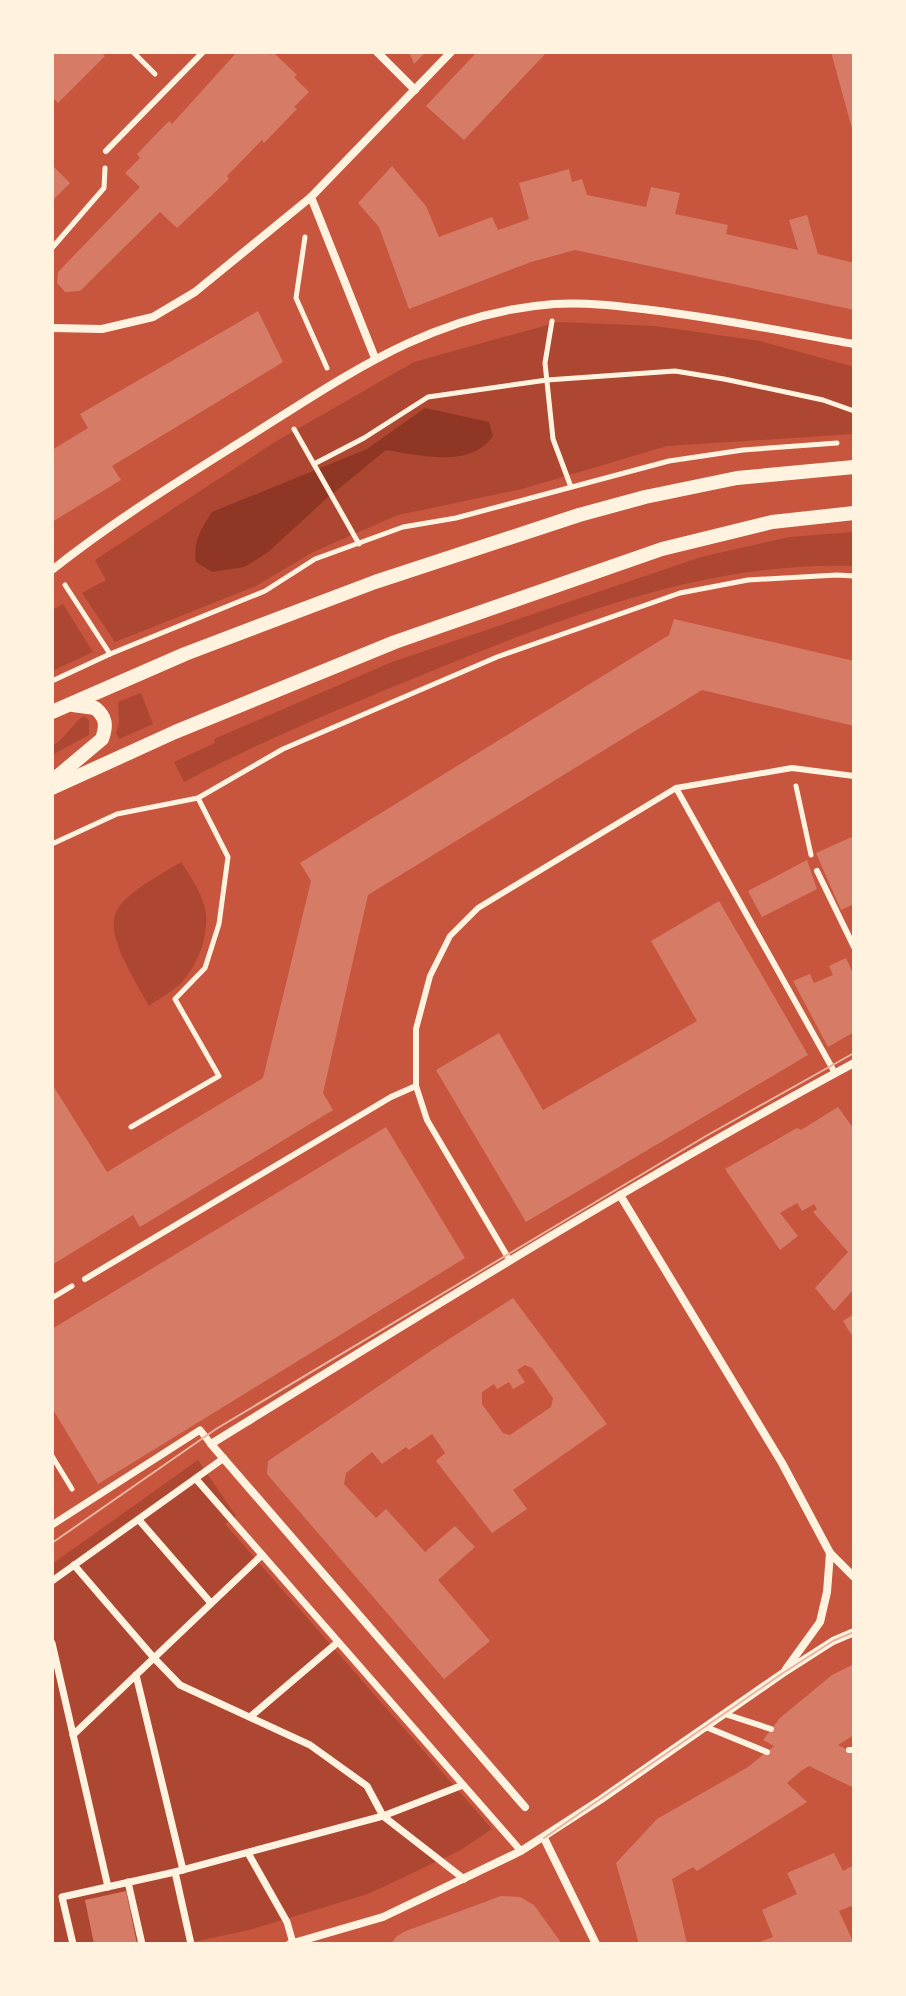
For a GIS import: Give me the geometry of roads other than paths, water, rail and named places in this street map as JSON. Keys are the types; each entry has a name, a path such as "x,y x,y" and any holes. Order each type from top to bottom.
{"street":[{"path":"377,52 415,90"},
{"path":"52,328 102,329 153,317 195,292 311,197 451,52"},
{"path":"311,197 375,358"},
{"path":"53,570 121,517 334,383 375,358 438,328 497,312 555,304 611,305 854,344"},
{"path":"58,709 185,654 375,582 579,515 645,497 737,478 854,467"},
{"path":"52,788 175,732 395,642 662,549 772,522 854,513"},
{"path":"52,781 102,739 106,729 104,718 95,708 86,705 58,709"},
{"path":"211,1444 701,1147 854,1063"},
{"path":"620,1195 782,1463 830,1553 854,1577"},
{"path":"52,1525 200,1430 525,1807"},
{"path":"52,1581 224,1458"},
{"path":"196,1479 521,1851"},
{"path":"139,1520 211,1603"},
{"path":"783,1673 820,1622 827,1592 830,1553"},
{"path":"73,1735 262,1555"},
{"path":"74,1565 180,1685 310,1745 367,1786 383,1816 464,1879"},
{"path":"248,1853 287,1922 292,1944 383,1917 544,1838 783,1673 833,1641 854,1632"},
{"path":"250,1717 338,1642"},
{"path":"52,1643 108,1887"},
{"path":"136,1675 179,1871 191,1944"},
{"path":"71,1943 62,1897 179,1871 383,1816 463,1785"},
{"path":"544,1838 596,1944"},
{"path":"128,1882 142,1944"}],"lane":[{"path":"106,151 203,52"},
{"path":"510,1261 427,1120 416,1086 416,1029 430,976 450,936 478,908 676,788 792,768 854,776"},
{"path":"676,788 835,1073"},
{"path":"817,871 854,947"},
{"path":"85,1279 391,1097 416,1086"},
{"path":"725,1714 771,1729"},
{"path":"706,1727 767,1752"}],"tram line":[{"path":"52,1543 216,1429 706,1136 854,1053"},
{"path":"544,1838 783,1673 833,1641 854,1632"}]}
